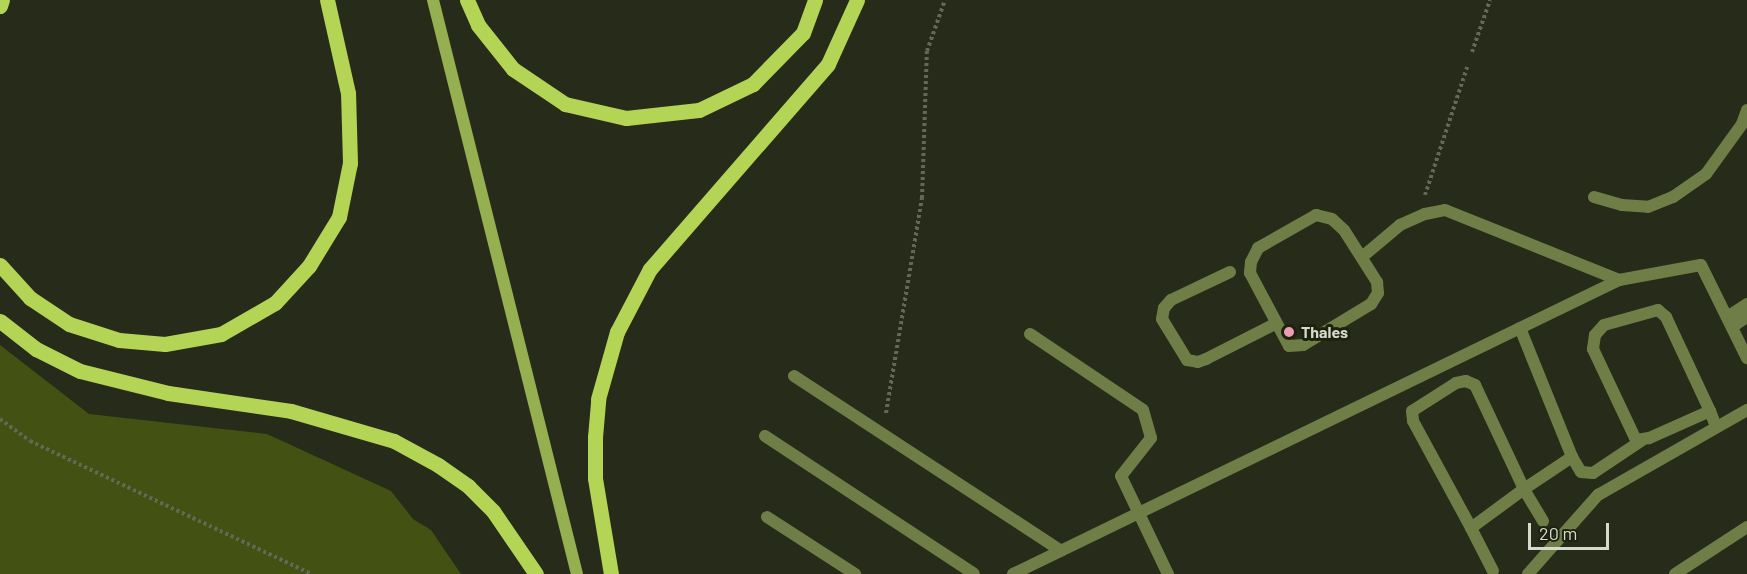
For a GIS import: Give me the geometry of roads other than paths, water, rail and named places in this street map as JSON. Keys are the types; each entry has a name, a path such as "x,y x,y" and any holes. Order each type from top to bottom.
{"main road":[{"path":"0,6 2,0"},
{"path":"0,265 30,298 69,324 119,340 165,344 221,334 275,303 309,266 339,217 351,163 348,93 327,0"},
{"path":"433,0 577,574"},
{"path":"467,0 478,25 513,69 565,104 626,118 699,110 753,84 803,33 815,0"},
{"path":"611,574 594,478 595,437 598,399 617,332 650,269 828,64 857,0"},
{"path":"0,321 36,349 80,371 168,393 291,411 394,441 438,465 468,486 493,511 536,574"}],"street":[{"path":"1594,197 1622,206 1648,207 1673,197 1706,174 1743,124 1747,110"},
{"path":"1362,257 1400,225 1417,217 1445,210 1619,280"},
{"path":"1316,215 1332,219 1344,230 1362,257 1377,282 1378,293 1371,304 1303,345 1288,346 1250,273 1251,262 1258,248 1316,215"},
{"path":"1013,574 1619,280 1701,265 1747,358"},
{"path":"1230,272 1171,300 1164,308 1162,319 1186,360 1198,362 1206,359 1275,324"},
{"path":"1729,322 1747,304"},
{"path":"1641,441 1636,440 1593,349 1595,335 1604,325 1658,310 1666,317 1716,427"},
{"path":"1729,322 1747,317"},
{"path":"1520,328 1572,457 1581,472 1593,473 1641,441 1710,411"},
{"path":"1030,334 1143,410 1151,438 1121,476 1168,574"},
{"path":"794,376 1061,551"},
{"path":"1493,571 1413,421 1412,411 1418,405 1456,383 1466,381 1475,386 1524,489 1543,521"},
{"path":"1528,574 1598,495 1747,410"},
{"path":"765,436 974,574"},
{"path":"1471,528 1572,457"},
{"path":"767,517 855,574"},
{"path":"1675,574 1747,527"}],"place":[{"name":"Thales","path":"1289,332"}]}
